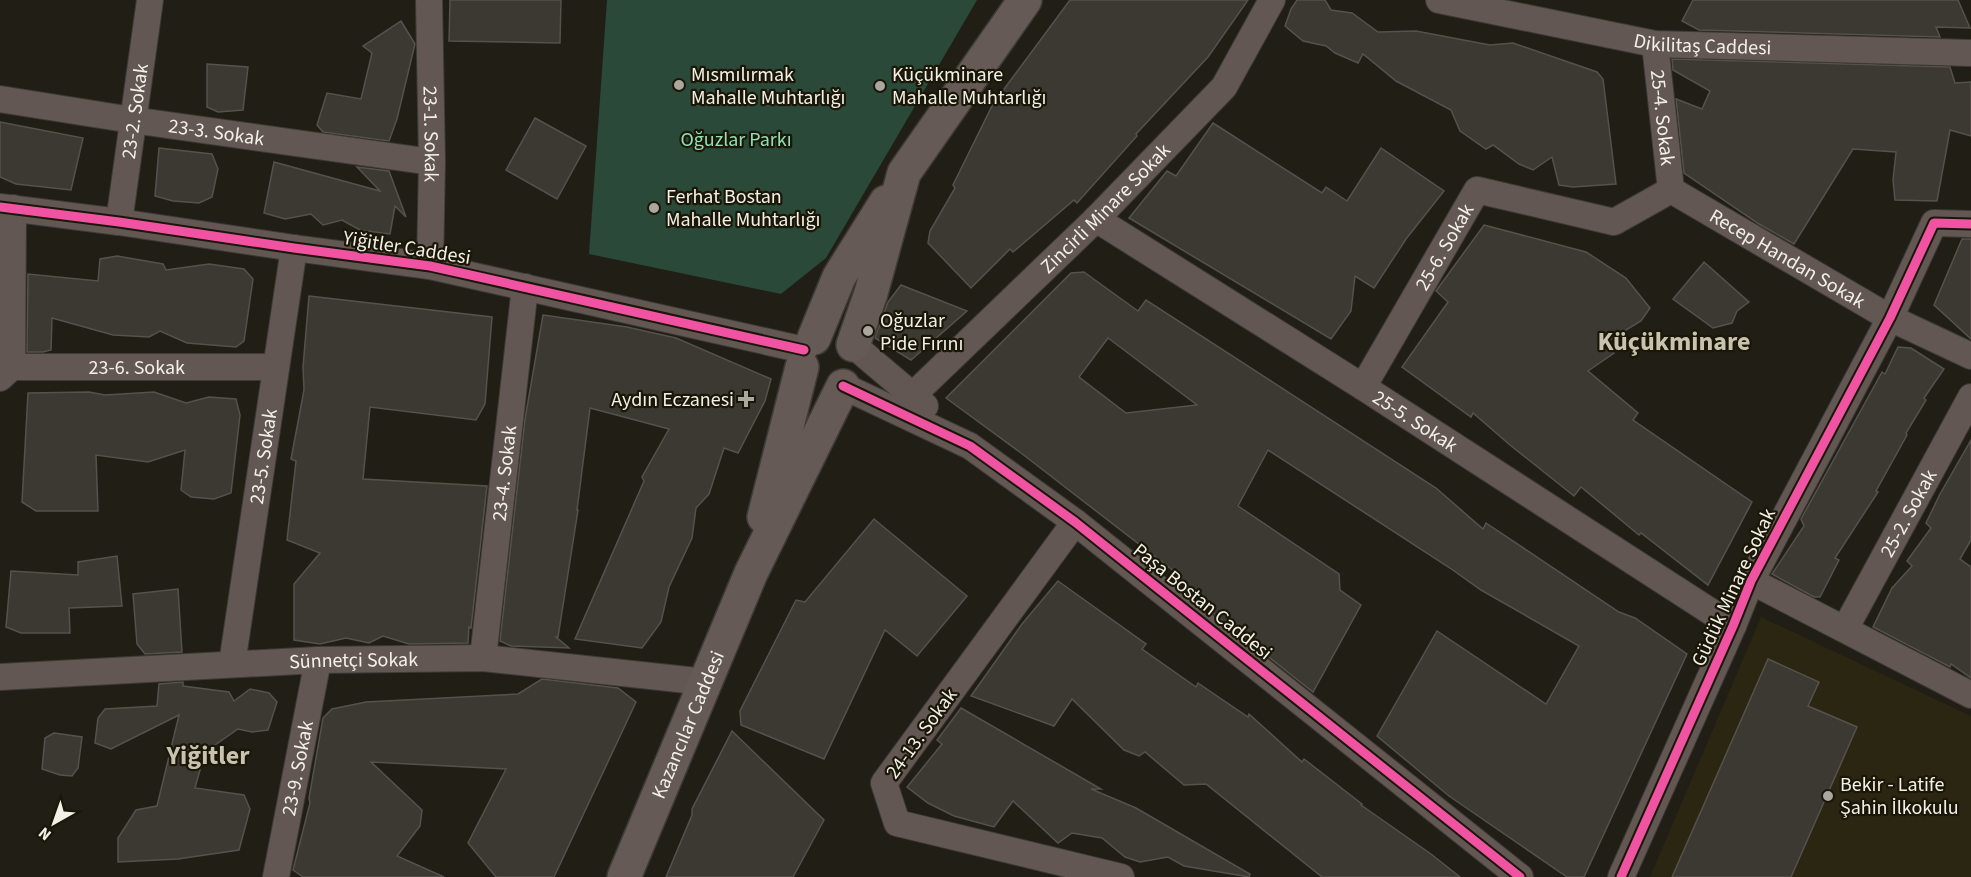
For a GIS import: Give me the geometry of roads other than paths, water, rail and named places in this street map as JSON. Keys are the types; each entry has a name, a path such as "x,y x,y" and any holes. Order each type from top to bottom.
{"main road":[{"name":"Kazancılar Caddesi","path":"751,573 807,352 839,277 904,173 1025,0"},
{"path":"853,345 871,292 904,173"},
{"path":"825,333 839,334 853,345 858,360 855,372 843,386 826,389 810,381 807,352 825,333"},
{"name":"Kazancılar Caddesi","path":"624,877 751,573 843,386"}],"street":[{"name":"23-2. Sokak","path":"119,222 150,0"},
{"name":"23-1. Sokak","path":"429,0 432,162 430,266"},
{"name":"Zincirli Minare Sokak","path":"914,395 1096,219 1224,87 1272,0"},
{"name":"Dikilitaş Caddesi","path":"1439,0 1655,44 1971,53"},
{"name":"25-4. Sokak","path":"1655,44 1671,190"},
{"name":"23-3. Sokak","path":"0,99 432,162"},
{"name":"25-6. Sokak","path":"1364,387 1477,190 1614,222 1671,190"},
{"name":"Recep Handan Sokak","path":"1671,190 1890,318 1971,356"},
{"name":"Yiğitler Caddesi","path":"6,208 430,266 807,352"},
{"path":"6,208 6,373"},
{"name":"25-5. Sokak","path":"1096,219 1364,387 1733,626"},
{"name":"Güdük Minare Sokak","path":"1621,877 1751,581 1890,318 1934,222 1971,224"},
{"name":"23-5. Sokak","path":"232,664 294,248"},
{"name":"23-4. Sokak","path":"483,658 525,287"},
{"path":"853,345 914,395 970,446"},
{"name":"23-6. Sokak","path":"6,373 276,367"},
{"name":"Paşa Bostan Caddesi","path":"843,386 970,446 1075,522 1520,877"},
{"name":"25-2. Sokak","path":"1845,629 1971,397"},
{"name":"24-13. Sokak","path":"1075,522 884,783 897,823 1121,877"},
{"path":"1751,581 1971,695"},
{"name":"Sünnetçi Sokak","path":"0,677 318,660 483,658 706,682"},
{"name":"23-9. Sokak","path":"276,877 318,660"}],"place":[{"name":"Mısmılırmak Mahalle Muhtarlığı","path":"679,85"},
{"name":"Küçükminare Mahalle Muhtarlığı","path":"880,86"},
{"name":"Ferhat Bostan Mahalle Muhtarlığı","path":"654,208"},
{"name":"Oğuzlar Pide Fırını","path":"868,331"},
{"name":"Aydın Eczanesi","path":"746,399"},
{"name":"Bekir - Latife Şahin İlkokulu","path":"1828,796"}],"district":[{"name":"Küçükminare","path":"1674,341"},
{"name":"Yiğitler","path":"208,755"}],"park label":[{"name":"Oğuzlar Parkı","path":"736,139"}]}
